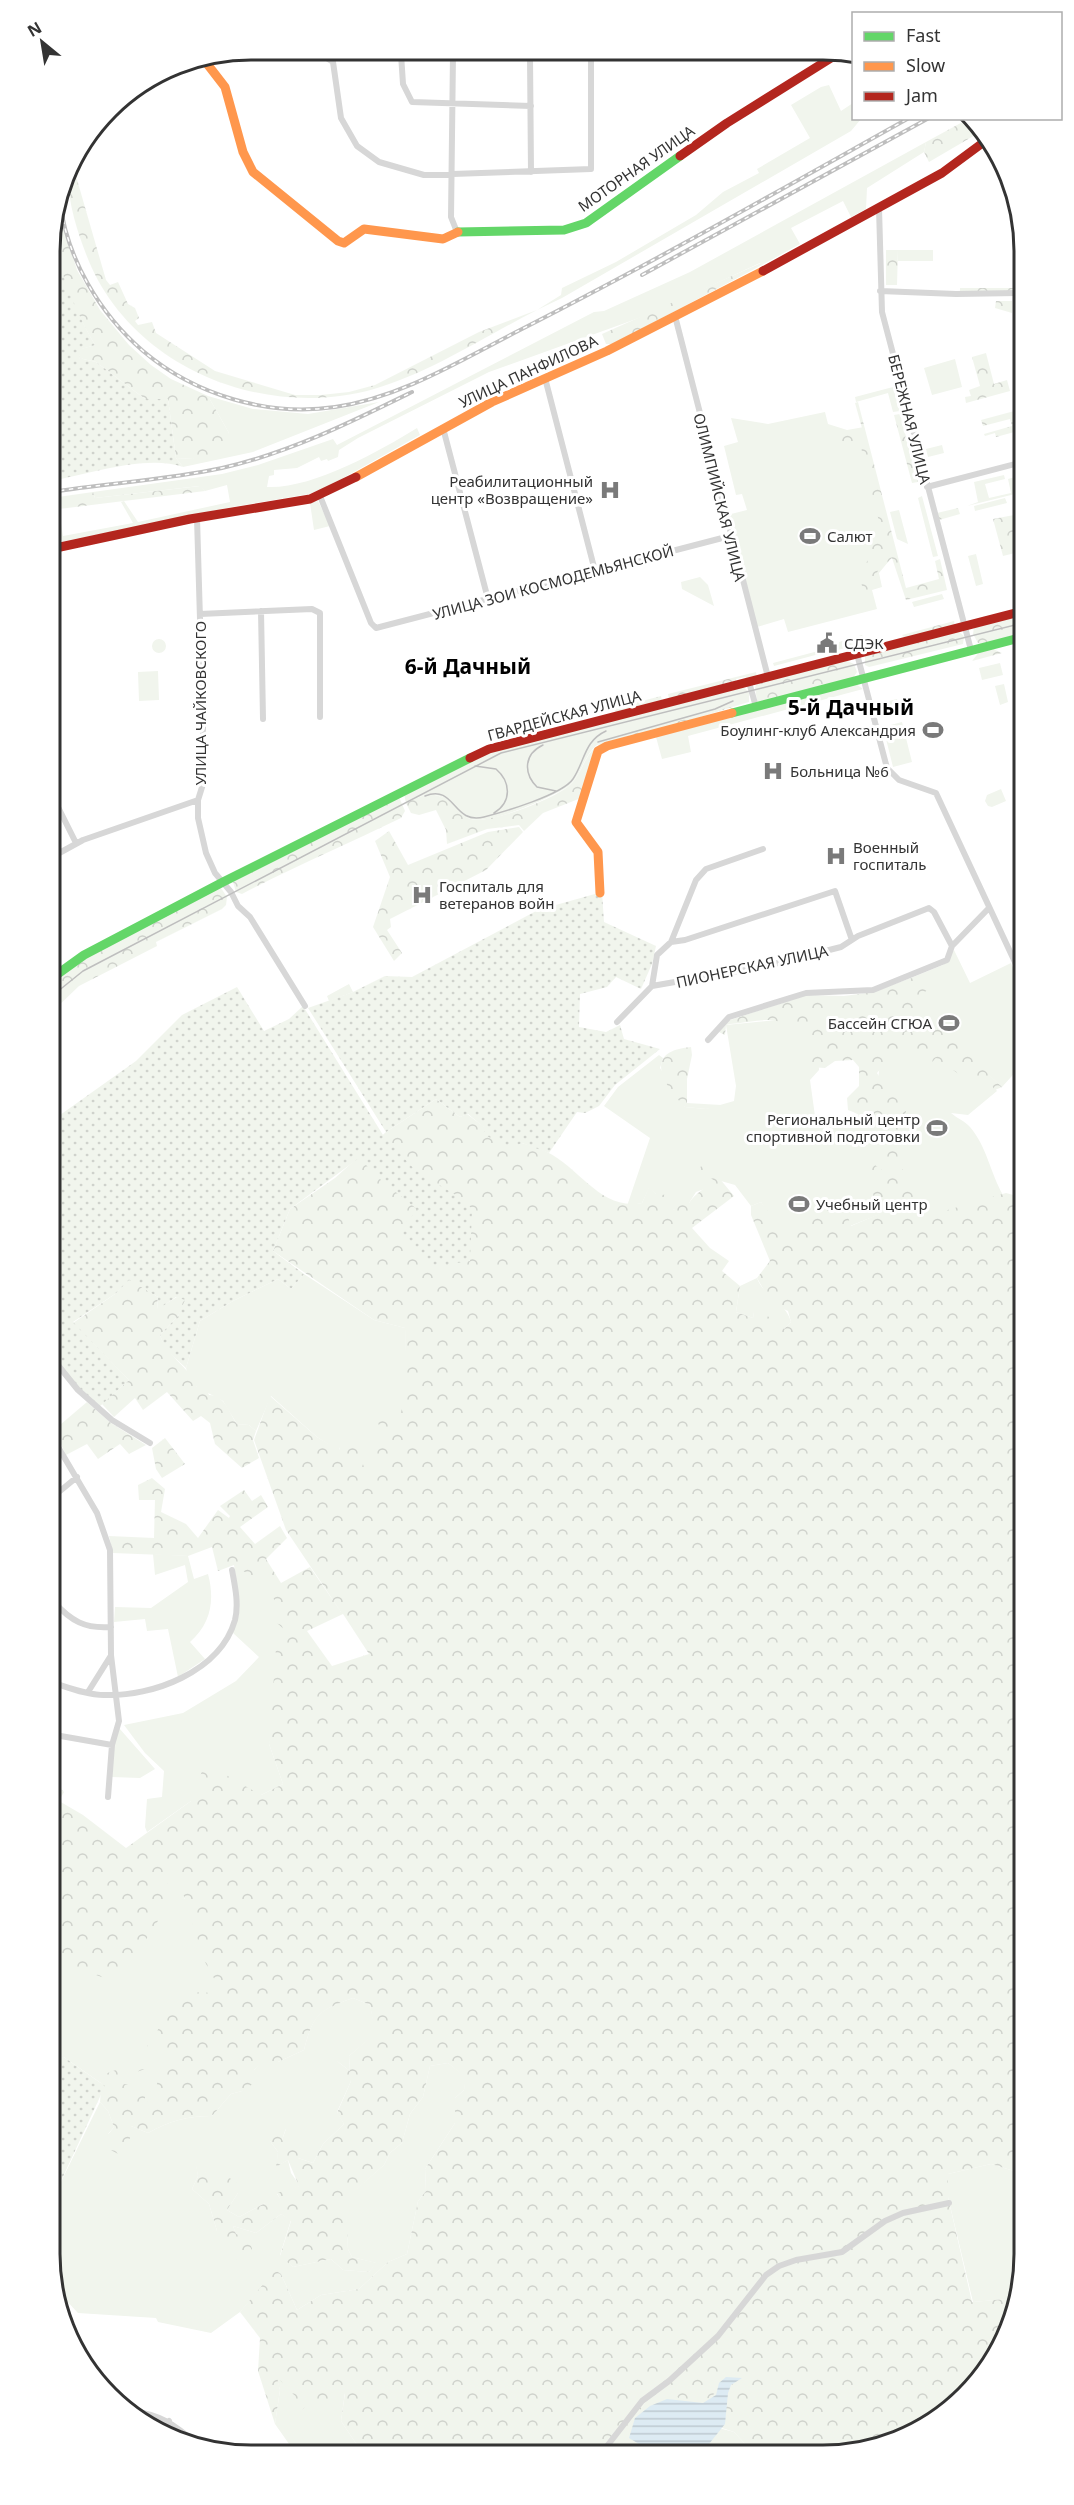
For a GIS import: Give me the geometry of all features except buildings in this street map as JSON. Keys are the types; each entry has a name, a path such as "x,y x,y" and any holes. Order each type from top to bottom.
{"street":[{"path":"330,60 333,62 337,105 357,146 379,162 424,175 591,169 591,60"},
{"path":"401,60 402,84 412,102 531,106"},
{"path":"453,60 451,217 456,232"},
{"path":"530,60 531,172"},
{"name":"МОТОРНАЯ УЛИЦА","path":"208,65 227,90 238,137 251,168 338,241 349,241 364,229 443,239 456,232 564,230 586,223 727,123 827,60"},
{"name":"УЛИЦА ПАНФИЛОВА","path":"60,547 197,518 320,496 443,428 675,316 879,208 942,173 981,144"},
{"name":"БЕРЕЖНАЯ УЛИЦА","path":"879,208 882,312 971,650"},
{"path":"880,291 956,294 1014,293"},
{"name":"ОЛИМПИЙСКАЯ УЛИЦА","path":"675,316 768,677"},
{"path":"545,378 594,572"},
{"path":"443,428 488,599"},
{"path":"927,487 1014,464"},
{"name":"УЛИЦА ЗОИ КОСМОДЕМЬЯНСКОЙ","path":"320,496 371,623 376,628 730,536"},
{"name":"УЛИЦА ЧАЙКОВСКОГО","path":"197,518 203,784 198,800 198,818 206,853 215,873 234,900 250,917 305,1006"},
{"path":"200,614 312,609 320,613 320,717"},
{"path":"261,611 263,719"},
{"name":"ГВАРДЕЙСКАЯ УЛИЦА","path":"60,972 84,956 223,882 484,751 1014,613"},
{"path":"600,893 598,852 576,822 594,758 607,746 1014,639"},
{"path":"857,654 887,768 899,780 936,793 1014,960"},
{"path":"749,682 756,707"},
{"path":"60,852 76,843 198,800"},
{"path":"60,811 76,843"},
{"path":"617,1022 652,986 657,955 671,942 696,880 706,869 763,849"},
{"path":"671,942 685,940 835,891 852,940"},
{"name":"ПИОНЕРСКАЯ УЛИЦА","path":"652,986 766,966 841,947 852,940 929,908 934,912 952,946"},
{"path":"708,1040 729,1017 806,993 873,990 947,960 952,946 989,908"},
{"path":"60,1368 78,1390 112,1420 150,1443"},
{"path":"60,1450 97,1513 110,1550 111,1654 118,1694 119,1721 112,1746 108,1797"},
{"path":"60,1491 77,1477"},
{"path":"60,1685 103,1695 161,1687 183,1677 214,1653 229,1633 235,1619 237,1604 232,1570"},
{"path":"60,1607 85,1627 111,1628"},
{"path":"88,1692 107,1665 111,1654"},
{"path":"60,1736 112,1746"},
{"path":"608,2445 642,2402 669,2381 718,2336 766,2276 779,2266 796,2260 842,2252 885,2221 903,2213 949,2203"},
{"path":"145,2413 169,2421 183,2432"},
{"path":"165,2424 169,2421"}],"green space":[{"path":"829,85 841,111 852,104 852,120 860,120 851,131 562,298 537,310 561,295 562,288 616,262 696,215 723,192 759,173 757,169 810,138 791,105 821,87"},
{"path":"963,122 975,135 929,162 924,152 926,142"},
{"path":"926,142 924,152 867,188 866,209 851,217 843,201 791,228 800,244 762,265 760,263 650,314 489,372 358,438 339,450 338,457 321,461 319,457 297,468 274,470 274,475 269,476 267,487 285,486 324,476 364,458 417,428 420,435 327,487 309,494 232,507 60,542 60,516 63,536 133,523 121,502 124,501 138,522 230,502 227,485 205,491 199,486 95,498 93,492 222,474 258,465 333,439 337,445 594,312 604,311 690,272"},
{"path":"81,165 81,169 76,176 106,280 110,285 118,282 128,304 135,308 139,318 135,321 138,325 152,322 156,333 215,371 295,395 349,392 375,385 479,332 537,310 416,374 374,389 331,397 288,397 245,390 204,376 166,354 133,327 106,293 86,254 70,194 75,178"},
{"path":"63,223 77,270 100,310 129,345 171,379 208,396 229,433 222,452 193,459 176,458 168,399 145,399 96,362 79,358 81,349 95,345 60,272"},
{"path":"886,250 898,250 897,285 886,285"},
{"path":"898,250 933,250 933,261 898,261"},
{"path":"761,263 762,265 613,344 606,344 602,334"},
{"path":"60,266 81,319 95,345 82,349 79,358 96,362 145,399 168,399 176,458 183,467 152,463 100,470 60,479"},
{"path":"960,288 1014,288 1014,292 960,291"},
{"path":"996,301 1012,301 1012,313 995,308"},
{"path":"986,353 994,384 1007,380 1010,391 966,403 965,397 971,396 969,390 980,386 972,357"},
{"path":"955,359 962,387 932,395 924,368"},
{"path":"900,372 902,372 930,479 926,480"},
{"path":"893,387 900,411 893,412 888,393 856,402 855,397"},
{"path":"208,396 253,409 308,414 379,402 253,452 183,467 176,458 193,459 229,433"},
{"path":"858,402 906,588 939,579 935,561 940,559 947,590 906,600 892,558 877,572 881,586 864,591 858,575 868,560 873,539 882,534 859,439 849,443 839,441 839,430 848,432 862,428 855,403"},
{"path":"1014,411 1014,432 996,437 995,433 985,436 984,434 1012,426 1010,419 983,426 981,420"},
{"name":"Салют","path":"825,412 828,424 847,430 864,427 893,556 879,573 882,587 872,590 877,609 788,632 784,619 757,627 727,515 747,510 742,494 736,495 724,446 738,442 731,418 768,424"},
{"path":"900,414 918,482 912,483 894,415"},
{"path":"942,445 944,453 928,457 926,449"},
{"path":"1004,475 1005,479 985,484 989,498 1011,493 1008,479 1014,477 1014,494 967,506 978,502 974,482"},
{"path":"200,486 205,491 60,509 60,497 93,492 95,498"},
{"path":"922,496 938,556 933,557 918,498"},
{"path":"1005,498 1007,503 975,511 974,506"},
{"path":"318,501 330,526 314,530 310,503"},
{"path":"958,508 960,514 939,520 937,513"},
{"path":"899,510 908,544 897,539 890,512"},
{"path":"1014,515 1014,553 1003,556 993,519"},
{"path":"976,554 983,584 976,586 968,556"},
{"path":"700,577 708,585 714,606 682,589 681,582"},
{"path":"942,594 944,599 914,607 912,602"},
{"path":"1014,616 1014,637 983,645 978,643 973,634 974,627"},
{"path":"954,621 955,625 905,638 902,635"},
{"path":"958,631 964,636 963,644 869,667 865,665 865,656"},
{"path":"862,635 864,639 869,638 870,641 834,651 833,648 838,646 839,642"},
{"path":"156,639 162,639 166,646 162,653 156,653 152,649 152,643"},
{"path":"991,648 1002,653 972,661 980,651"},
{"path":"822,650 823,653 774,666 773,663"},
{"path":"845,660 854,664 857,672 853,678 760,703 757,701 755,687 757,684"},
{"path":"1000,663 1003,675 982,680 979,668"},
{"path":"158,671 159,700 139,701 138,672"},
{"path":"756,672 757,677 736,679 736,682 669,699 668,694"},
{"path":"856,684 863,689 688,736 691,752 662,759 656,737"},
{"path":"1004,684 1008,702 1000,705 995,686"},
{"path":"743,687 749,692 749,702 597,745 570,785 544,799 505,815 480,820 471,819 462,815 444,799 430,794 406,803 404,794 488,753"},
{"path":"661,696 662,701 617,713 612,709"},
{"path":"897,699 901,714 881,718 877,704"},
{"path":"749,702 599,748 581,798 543,813 524,831 519,825 487,829 447,844 446,830 436,810 419,815 411,813 406,803 421,796 433,795 449,802 461,814 469,818 479,820 500,816 528,807 565,789 577,777 593,750 605,741"},
{"path":"902,722 912,762 893,767 883,727"},
{"path":"1001,789 1006,801 992,807 988,806 985,801 987,795"},
{"path":"399,797 405,811 401,818 242,894 236,892 233,882"},
{"path":"519,827 523,832 486,870 390,919 391,927 387,930 402,953 394,961 373,927 390,877 375,841 389,831 408,865 488,832"},
{"path":"218,888 221,888 227,897 226,905 222,909 156,942 157,946 79,986 60,1004 60,976 85,959"},
{"path":"602,892 604,922 656,946 652,964 641,989 616,977 607,987 580,994 579,1027 606,1032 620,1025 624,1039 660,1049 615,1085 599,1106 585,1113 577,1112 549,1153 522,1143 510,1148 483,1134 486,1129 468,1114 460,1117 436,1099 386,1132 308,1008 353,992 385,976 412,977 538,910"},
{"path":"954,950 970,983 1011,963 1014,970 1014,1074 1002,1087 989,1075 988,1079 997,1091 968,1115 951,1113 968,1125 976,1135 1003,1195 934,1218 917,1189 893,1171 905,1106 876,1091 880,1065 881,990 943,965"},
{"path":"923,974 930,988 917,998 916,1013 910,1021 911,1028 937,1025 1002,1087 995,1090 988,1080 980,1089 936,1058 927,1067 905,1051 893,1069 885,1064 877,1073 892,1095 907,1104 898,1145 899,1162 902,1169 918,1186 925,1185 934,1214 1006,1193 1014,1195 1014,2171 991,2164 948,2174 948,2197 972,2302 1008,2299 1004,2316 982,2360 949,2398 908,2425 885,2435 848,2443 744,2445 734,2432 719,2427 731,2385 744,2377 726,2377 711,2398 681,2400 665,2387 645,2403 620,2440 628,2445 357,2445 341,2421 345,2393 329,2411 323,2407 322,2400 305,2407 297,2415 295,2396 277,2377 280,2390 275,2424 258,2371 260,2338 240,2312 275,2270 281,2274 297,2310 321,2295 359,2289 388,2262 407,2254 418,2201 426,2191 425,2169 455,2123 455,2098 464,2090 465,2077 448,2063 430,2066 423,2097 410,2114 402,2143 390,2153 384,2165 346,2199 348,2249 352,2257 377,2263 369,2272 343,2270 331,2259 293,2267 280,2256 291,2221 281,2214 256,2233 233,2226 236,2234 249,2238 252,2249 237,2260 217,2231 209,2204 192,2189 198,2176 194,2156 204,2159 206,2173 218,2171 236,2182 238,2193 227,2210 239,2217 265,2203 282,2203 277,2193 299,2186 288,2160 276,2167 278,2152 270,2141 270,2131 286,2128 282,2140 304,2144 305,2153 298,2158 313,2163 323,2144 344,2124 337,2113 351,2081 341,2077 333,2065 337,2061 350,2071 349,2056 375,2033 370,2005 353,1998 325,2010 311,2028 304,2050 278,2062 262,2063 254,2070 259,2080 242,2091 231,2094 212,2116 179,2120 148,2133 131,2126 129,2149 120,2155 107,2148 103,2141 114,2127 108,2111 100,2102 102,2075 138,2062 145,2069 111,2081 111,2085 127,2084 132,2089 145,2088 145,2104 155,2096 158,2078 172,2057 147,2046 183,1992 222,1993 205,1962 171,1856 163,1913 118,1983 60,1962 60,1802 83,1815 126,1848 191,1801 205,1763 261,1795 283,1784 269,1744 276,1648 287,1632 277,1623 277,1608 267,1580 251,1576 234,1565 218,1571 212,1547 188,1556 113,1553 109,1536 154,1538 155,1500 139,1500 138,1485 152,1478 165,1489 161,1512 186,1524 198,1538 218,1510 229,1518 230,1516 220,1506 244,1490 252,1501 261,1495 268,1507 240,1527 255,1544 280,1526 287,1538 266,1559 281,1583 310,1567 341,1612 286,1530 254,1440 270,1396 317,1437 339,1450 351,1426 368,1480 379,1474 376,1440 383,1437 375,1414 383,1417 390,1413 399,1424 406,1385 405,1328 374,1320 273,1251 290,1209 335,1178 386,1132 436,1099 460,1117 467,1114 487,1129 484,1133 547,1152 614,1201 628,1204 642,1203 649,1187 656,1194 666,1195 674,1210 682,1202 689,1203 713,1179 698,1174 701,1166 710,1167 734,1196 692,1228 710,1248 729,1261 722,1271 740,1286 736,1312 753,1318 754,1311 777,1320 784,1329 791,1322 788,1311 772,1304 757,1278 770,1261 751,1215 751,1206 761,1202 777,1224 792,1229 831,1193 840,1194 851,1226 879,1214 869,1180 873,1174 870,1169 875,1165 883,1171 887,1169 880,1142 872,1126 858,1114 848,1110 847,1098 859,1086 859,1067 853,1060 835,1061 825,1068 808,1067 810,1040 799,1031 772,1020 730,1024 726,1025 725,1035 719,1032 730,1020 807,995 844,996 874,992","holes":["343,1614 369,1654 332,1666 307,1631"]},
{"path":"349,984 353,992 329,1001 327,996"},
{"path":"237,987 264,1031 289,1019 303,1006 383,1135 415,1170 467,1202 472,1210 470,1261 430,1267 409,1239 397,1232 418,1210 382,1181 359,1158 290,1209 273,1251 304,1274 291,1289 278,1279 233,1301 200,1321 186,1368 165,1349 160,1335 178,1316 185,1300 176,1297 157,1310 158,1297 129,1280 115,1294 73,1322 129,1380 99,1407 86,1396 60,1365 60,1115 136,1061 182,1015"},
{"name":"Учебный центр","path":"786,1019 817,1038 819,1070 810,1080 815,1116 833,1119 875,1113 892,1176 880,1214 850,1226 841,1199 870,1388 761,1202 751,1206 735,1185 714,1179 707,1188 696,1192 689,1203 674,1210 649,1188 642,1203 627,1206 650,1138 604,1106 618,1087 659,1055 663,1058 660,1068 685,1107 706,1109 734,1101 736,1086 726,1025"},
{"path":"691,1047 687,1103 721,1105 720,1107 706,1109 685,1107 664,1079 661,1070 666,1055"},
{"path":"304,1274 374,1320 405,1328 406,1354 477,1562 345,1463 340,1447 339,1451 317,1437 271,1396 256,1431 249,1425 237,1424 223,1401 197,1387 188,1376 186,1368 200,1321 233,1301 278,1279 291,1289"},
{"path":"757,1278 760,1285 785,1309 791,1322 784,1329 754,1312 753,1318 736,1312 740,1286"},
{"path":"129,1279 158,1297 157,1309 177,1297 186,1300 178,1316 160,1335 163,1343 189,1373 197,1387 206,1387 209,1395 219,1398 237,1424 249,1425 256,1431 253,1440 259,1458 242,1468 215,1444 210,1423 201,1416 193,1421 167,1392 143,1410 135,1398 114,1417 102,1404 129,1380 73,1323 115,1294"},
{"path":"87,1402 111,1423 146,1445 129,1454 120,1444 98,1459 87,1444 66,1455 60,1442 60,1425"},
{"path":"165,1438 185,1464 162,1478 156,1469 152,1448"},
{"path":"153,1554 188,1556 194,1579 208,1574 211,1593 210,1611 203,1627 190,1642 205,1659 178,1677 168,1629 147,1631 145,1619 114,1622 115,1607 151,1608 188,1582 185,1565 155,1575"},
{"path":"257,1554 299,1632 269,1744 283,1784 261,1795 191,1801 147,1832 145,1827 147,1799 162,1797 164,1771 145,1753 124,1725 183,1713 236,1681 259,1657 233,1633 238,1599 234,1565"},
{"path":"119,1728 155,1769 140,1778 111,1777 114,1746"},
{"path":"163,1842 194,1894 184,1898 230,1955 261,2027 141,2111 60,2054 60,1891 126,1848"},
{"path":"353,1998 370,2005 376,2033 349,2056 350,2071 337,2061 351,2081 337,2112 344,2124 323,2144 313,2163 298,2158 282,2140 286,2129 270,2141 278,2152 277,2166 288,2160 291,2173 300,2186 277,2194 283,2203 265,2203 239,2217 227,2210 238,2193 206,2173 195,2157 198,2176 192,2189 209,2204 217,2231 236,2234 233,2226 256,2233 281,2214 291,2220 280,2255 293,2267 331,2259 343,2270 369,2272 376,2263 352,2257 348,2249 345,2199 384,2165 390,2153 402,2143 410,2114 423,2097 430,2066 448,2063 466,2077 464,2090 455,2098 455,2123 425,2169 426,2191 418,2201 407,2254 388,2262 359,2289 321,2295 297,2310 281,2274 276,2271 240,2312 211,2333 158,2322 156,2318 78,2313 66,2301 62,2279 60,2184 100,2102 108,2111 114,2127 108,2134 131,2126 148,2133 179,2120 212,2116 231,2094 242,2091 254,2070 262,2062 278,2062 304,2050 314,2021 332,2006"},
{"path":"60,2054 105,2086 60,2183"},
{"path":"991,2164 1014,2171 1014,2267 1008,2299 973,2302 948,2197 948,2174"},
{"path":"276,2375 345,2392 341,2421 357,2445 290,2445 275,2424 280,2390"},
{"path":"726,2377 746,2377 719,2428 734,2432 745,2444 627,2445 619,2440 645,2403 665,2386"}],"shaded area":[{"path":"726,2377 742,2378 731,2385 725,2424 709,2444 641,2445 629,2438 635,2418 650,2406 667,2399 703,2403 716,2395 719,2383"}],"tram line":[{"path":"60,990 83,971 501,753 1014,625"},
{"path":"598,742 715,709 733,701"},
{"path":"425,796 443,795 459,811 474,818 532,802 567,785 573,779 593,740 606,731"},
{"path":"543,745 532,753 529,759 529,776 537,787 556,791"},
{"path":"475,766 496,769 505,780 506,798 494,813"}],"railway":[{"path":"63,219 78,264 100,303 127,336 163,366 209,391 233,399 284,409 335,407 384,395 453,365 667,252 905,120"},
{"path":"642,275 925,120"},
{"path":"60,491 180,476 247,462 319,436 412,392"}],"traffic: fast":[{"path":"458,232 564,230 586,223 680,156"},
{"path":"732,713 1014,639"},
{"path":"60,972 84,955 223,882 470,758"}],"traffic: slow":[{"path":"208,65 225,87 243,152 253,172 338,241 344,243 364,229 443,239 458,232"},
{"path":"356,477 492,402 607,351 763,271"},
{"path":"600,893 598,852 576,822 598,751 607,746 732,713"}],"traffic: jam":[{"path":"680,156 727,123 827,60"},
{"path":"763,271 942,173 981,144"},
{"path":"60,547 190,519 310,499 356,477"},
{"path":"470,758 489,749 1014,613"}],"place":[{"name":"Реабилитационный центр «Возвращение»","path":"610,490"},
{"name":"Салют","path":"810,536"},
{"name":"СДЭК","path":"827,643"},
{"name":"Боулинг-клуб Александрия","path":"933,730"},
{"name":"Больница №6","path":"773,771"},
{"name":"Военный госпиталь","path":"836,856"},
{"name":"Госпиталь для ветеранов войн","path":"422,895"},
{"name":"Бассейн СГЮА","path":"949,1023"},
{"name":"Региональный центр спортивной подготовки","path":"937,1128"},
{"name":"Учебный центр","path":"799,1204"}],"district":[{"name":"6-й Дачный","path":"468,666"},
{"name":"5-й Дачный","path":"851,707"}]}
